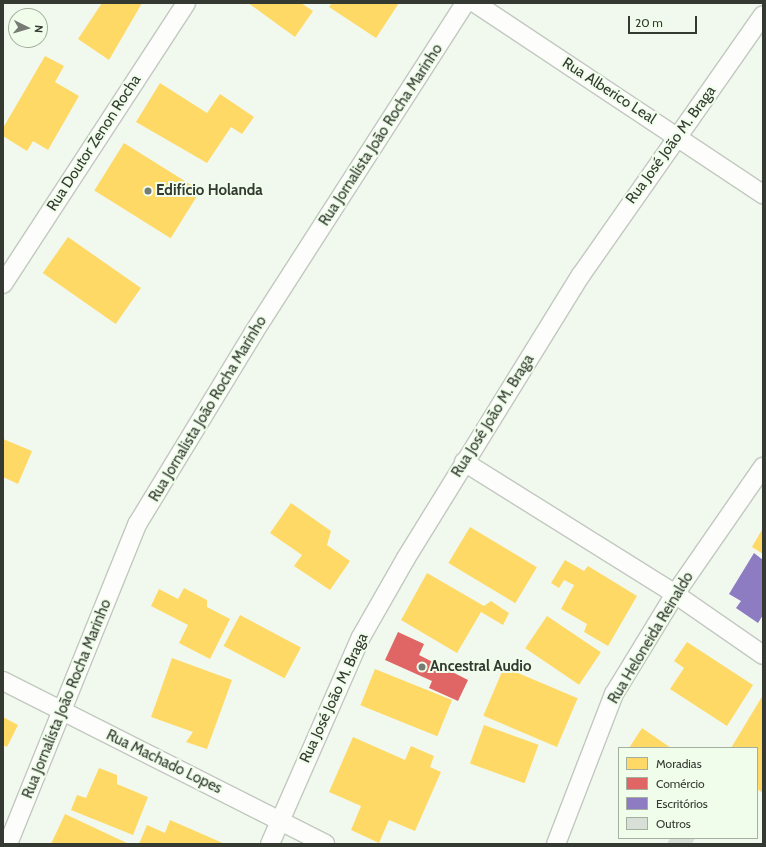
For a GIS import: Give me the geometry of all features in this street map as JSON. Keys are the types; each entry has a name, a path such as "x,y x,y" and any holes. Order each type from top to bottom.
{"street":[{"name":"Rua Doutor Zenon Rocha","path":"3,284 186,3"},
{"name":"Rua Jornalista João Rocha Marinho","path":"8,844 138,523 254,332 464,3"},
{"name":"Rua Alberico Leal","path":"475,3 763,194"},
{"name":"Rua José João M. Braga","path":"270,844 361,637 464,462 585,268 763,15"},
{"path":"464,462 675,594 763,655"},
{"name":"Rua Heloneida Reinaldo","path":"556,844 614,694 675,594 763,468"},
{"name":"Rua Machado Lopes","path":"3,681 62,712 280,819 325,844"}],"building: Moradias":[{"path":"102,3 142,3 109,60 78,39"},
{"path":"248,3 301,3 313,11 295,37"},
{"path":"332,3 399,3 376,38 329,7"},
{"path":"45,56 64,66 55,82 79,96 48,150 33,141 27,151 3,136 3,128"},
{"path":"160,83 207,113 220,94 254,117 242,134 231,127 207,163 136,122"},
{"name":"Edifício Holanda","path":"124,143 200,191 171,238 94,190"},
{"path":"68,237 141,288 116,324 43,273"},
{"path":"3,439 32,451 18,484 3,477"},
{"path":"291,503 331,531 327,545 350,561 330,590 294,566 302,555 270,533"},
{"path":"470,527 537,567 515,603 448,563"},
{"path":"763,528 763,554 752,547"},
{"path":"565,560 584,571 588,566 637,596 608,646 584,632 587,624 561,609 574,585 564,580 559,588 551,583"},
{"path":"427,573 484,606 491,601 509,613 503,625 481,612 457,653 401,620"},
{"path":"184,588 207,600 207,607 230,619 210,659 179,643 188,625 151,606 159,589 178,599"},
{"path":"240,615 301,647 284,678 224,646"},
{"path":"547,616 601,652 579,685 525,648"},
{"path":"687,642 753,685 727,726 670,689 684,668 674,661"},
{"path":"172,658 232,680 207,749 186,742 193,732 151,717"},
{"path":"504,667 578,698 557,747 483,716"},
{"path":"375,669 452,700 437,736 360,705"},
{"path":"763,695 763,793 758,790 758,747 732,747"},
{"path":"3,717 18,725 7,747 3,745"},
{"path":"484,725 539,745 524,783 470,764"},
{"path":"642,728 670,747 630,747"},
{"path":"353,737 405,760 411,746 434,756 430,767 441,772 415,831 389,820 379,843 351,830 361,806 329,792"},
{"path":"99,768 117,775 117,784 148,797 133,835 71,810 77,795 86,798"},
{"path":"65,814 129,844 51,844"},
{"path":"170,820 225,844 139,844 147,825 165,833"}],"building: Comércio":[{"name":"Ancestral Audio","path":"398,632 424,644 419,655 468,680 458,701 429,688 432,681 385,660"}],"building: Escritórios":[{"path":"754,553 763,560 763,615 758,623 736,608 741,601 729,594"}],"building: Outros":[{"path":"670,839 694,839 692,844 667,844"}],"place":[{"name":"Edifício Holanda","path":"148,191"},
{"name":"Ancestral Audio","path":"422,667"}]}
